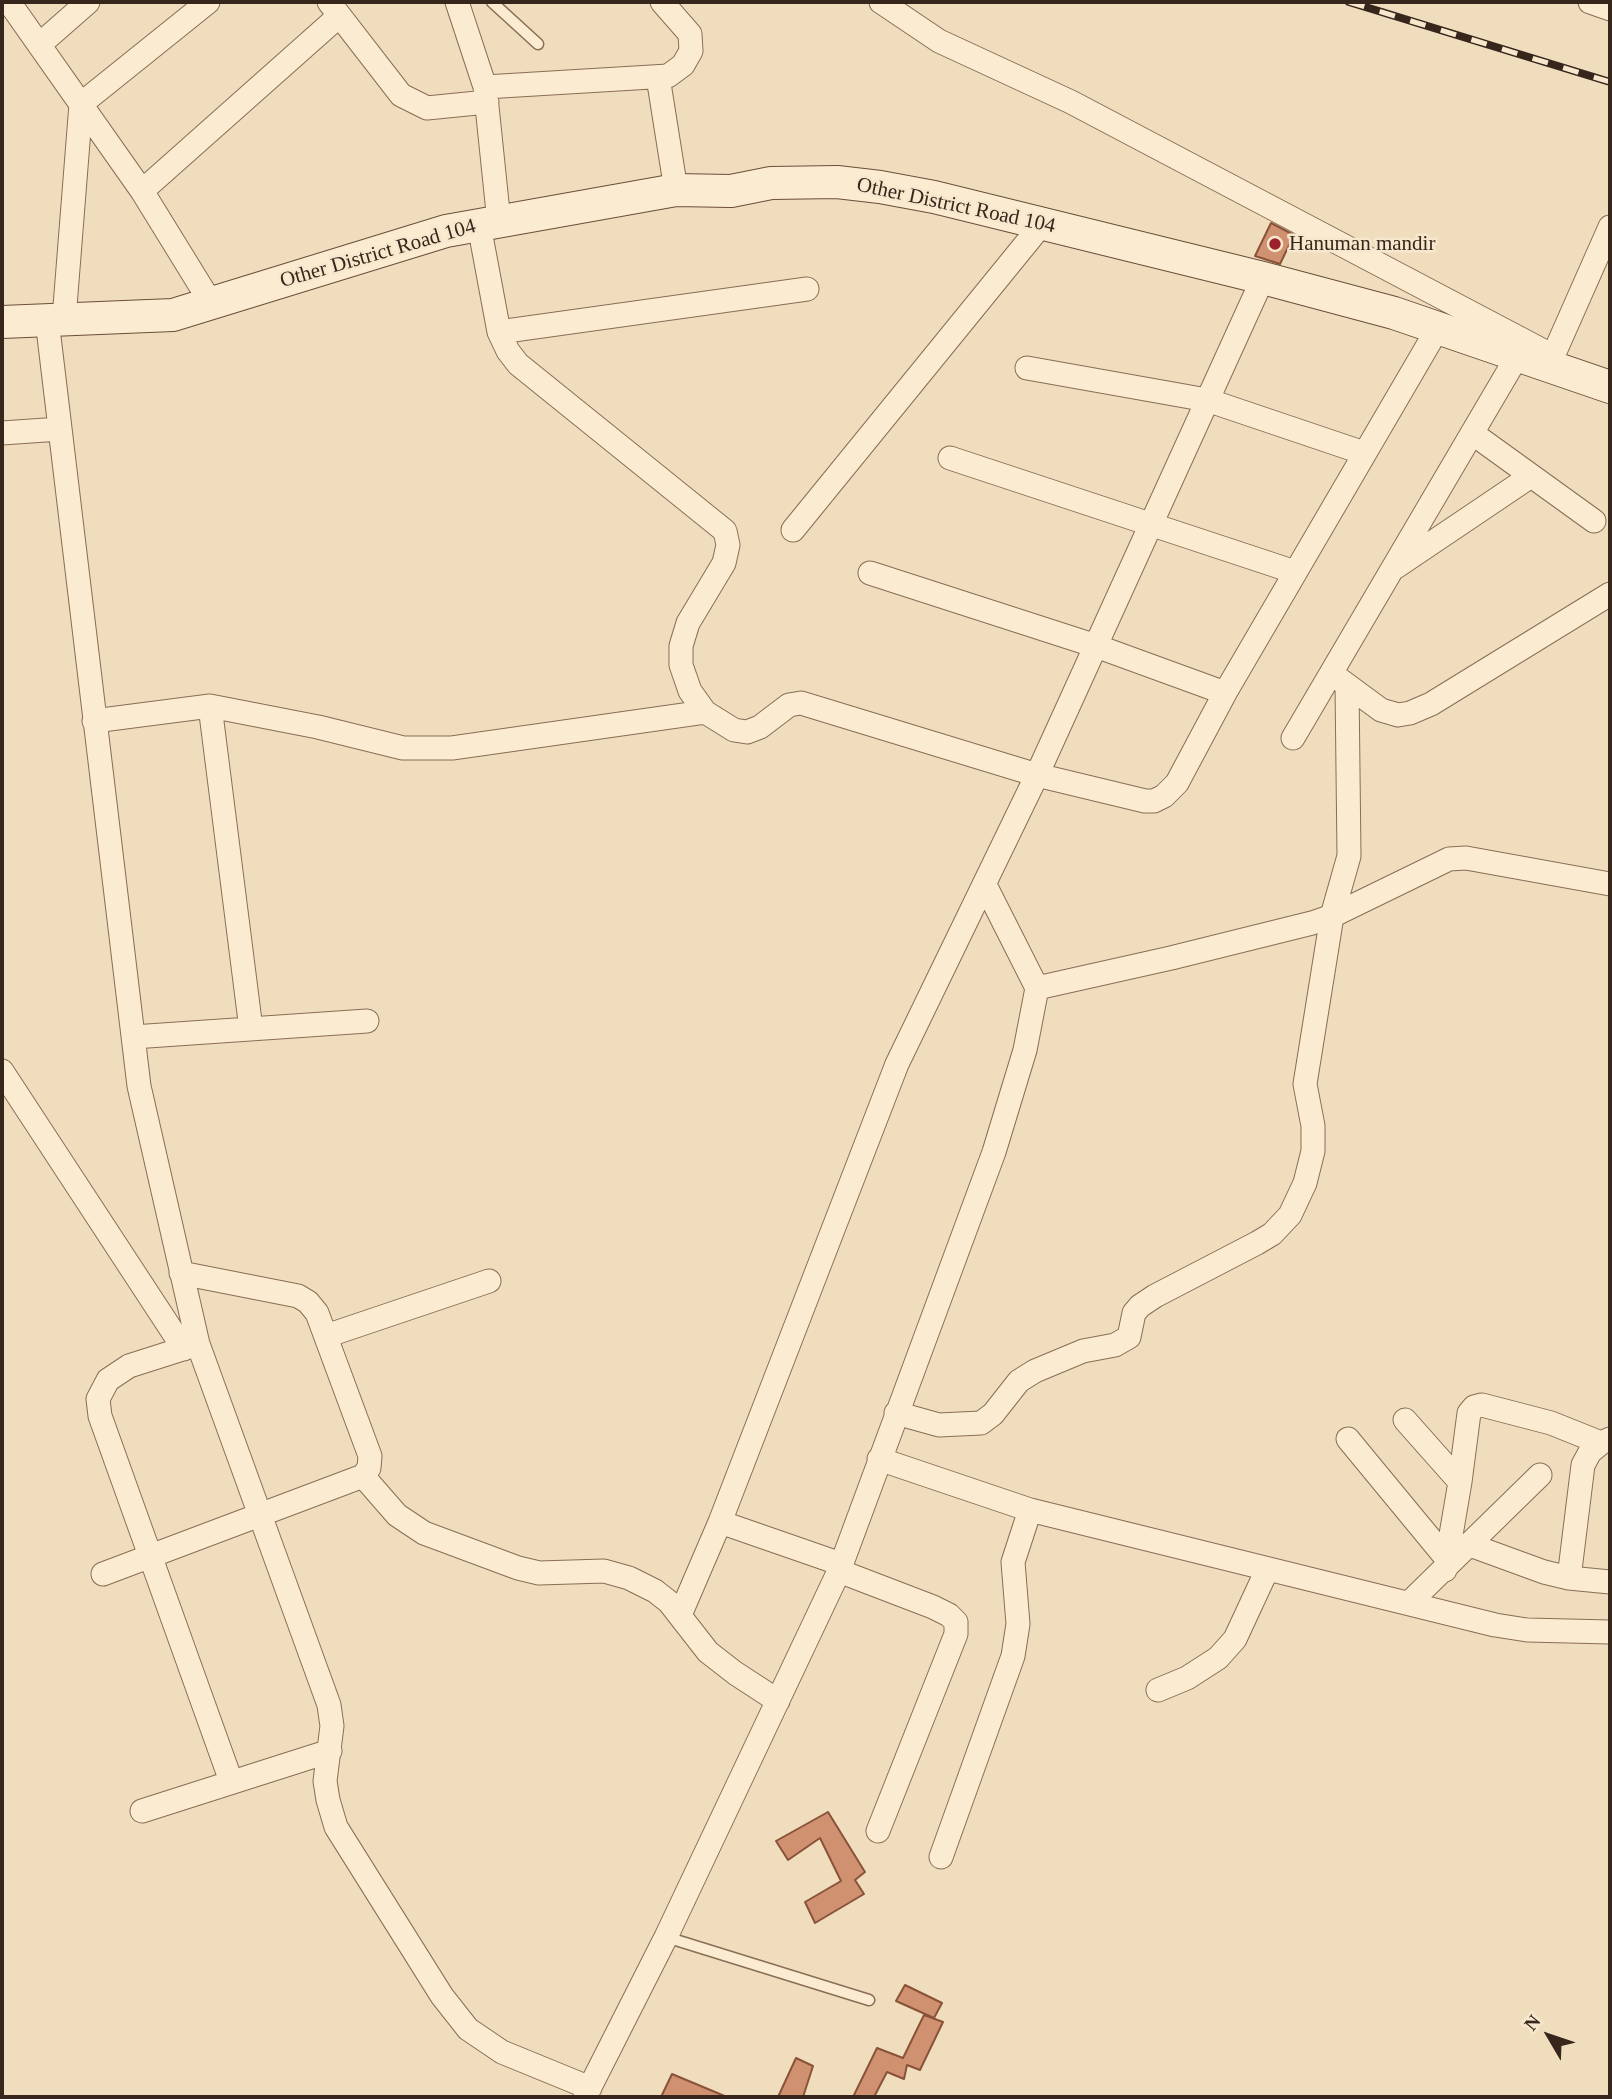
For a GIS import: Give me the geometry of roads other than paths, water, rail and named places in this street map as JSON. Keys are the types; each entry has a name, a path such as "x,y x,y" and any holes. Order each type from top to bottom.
{"street":[{"path":"9,2 142,191 211,303"},
{"path":"39,45 89,2"},
{"path":"191,1347 181,1273 139,1086 60,429 55,320 81,104 208,2"},
{"path":"457,2 486,94 489,223 499,332 518,364 724,531 728,545 724,563 688,623 681,646 681,664 690,691 705,712 727,726 747,732 760,727 789,705 801,703 1037,775 1145,801 1154,801 1164,796 1177,783 1225,693 1438,328"},
{"path":"142,191 334,9 401,95 427,108 486,94 668,76 683,65 691,51 690,34 662,2"},
{"path":"881,2 939,41 1071,102 1610,386"},
{"path":"1590,2 1610,9"},
{"path":"657,77 676,190"},
{"name":"Other District Road 104","path":"2,322 173,315 446,231 676,190 731,191 771,183 837,182 934,197 1263,278 1394,313 1610,386"},
{"path":"793,530 1042,224"},
{"path":"1553,356 1610,228"},
{"path":"680,1615 720,1522 897,1064 1037,775 1263,278"},
{"path":"499,332 807,289"},
{"path":"1293,738 1339,679 1391,571 1518,355"},
{"path":"1027,368 1207,400 1364,453"},
{"path":"2,433 60,429"},
{"path":"1472,433 1594,521"},
{"path":"950,458 1295,572"},
{"path":"1391,571 1531,476"},
{"path":"870,573 1096,646 1225,693"},
{"path":"1339,679 1381,710 1398,715 1410,713 1431,704 1610,594"},
{"path":"896,1413 939,1425 981,1423 993,1414 1019,1381 1035,1371 1083,1351 1115,1345 1129,1337 1134,1313 1140,1306 1258,1243 1272,1234 1290,1215 1305,1183 1313,1151 1313,1126 1305,1084 1332,916 1349,856 1339,679"},
{"path":"94,721 210,706 306,724 403,748 453,748 705,712"},
{"path":"210,706 251,1029"},
{"path":"1037,988 1184,955 1332,916 1449,859 1466,858 1610,884"},
{"path":"2,1071 191,1347 260,1516 329,1705 332,1726 326,1781 328,1800 337,1827 442,1996 468,2029 502,2052 587,2092 666,1937 840,1567 994,1152 1025,1050 1037,988 985,885"},
{"path":"133,1037 367,1021"},
{"path":"103,1574 363,1476 369,1468 370,1455 317,1313 308,1301 298,1296 181,1273"},
{"path":"326,1336 489,1281"},
{"path":"191,1347 129,1366 108,1380 98,1399 100,1416 231,1781"},
{"path":"1446,1564 1469,1413 1474,1407 1482,1405 1606,1441"},
{"path":"1405,1420 1460,1482"},
{"path":"1348,1439 1446,1564"},
{"path":"1569,1578 1583,1465 1590,1452 1606,1441"},
{"path":"879,1460 1030,1510 1495,1625 1516,1629 1610,1632"},
{"path":"1409,1603 1540,1475"},
{"path":"363,1476 397,1515 425,1533 518,1568 539,1573 604,1572 629,1578 655,1591 669,1602 708,1652 778,1701"},
{"path":"940,1857 1013,1656 1018,1624 1013,1562 1030,1510"},
{"path":"720,1522 840,1567 933,1607 956,1622 956,1634 878,1831"},
{"path":"1470,1545 1544,1572 1569,1578 1610,1582"},
{"path":"1158,1690 1187,1678 1218,1658 1235,1639 1267,1570"},
{"path":"142,1811 330,1751"}],"lane":[{"path":"492,2 538,44"},
{"path":"666,1937 869,2000"}],"railway":[{"path":"1349,2 1610,82"}],"place":[{"name":"Hanuman mandir","path":"1275,244"}]}
